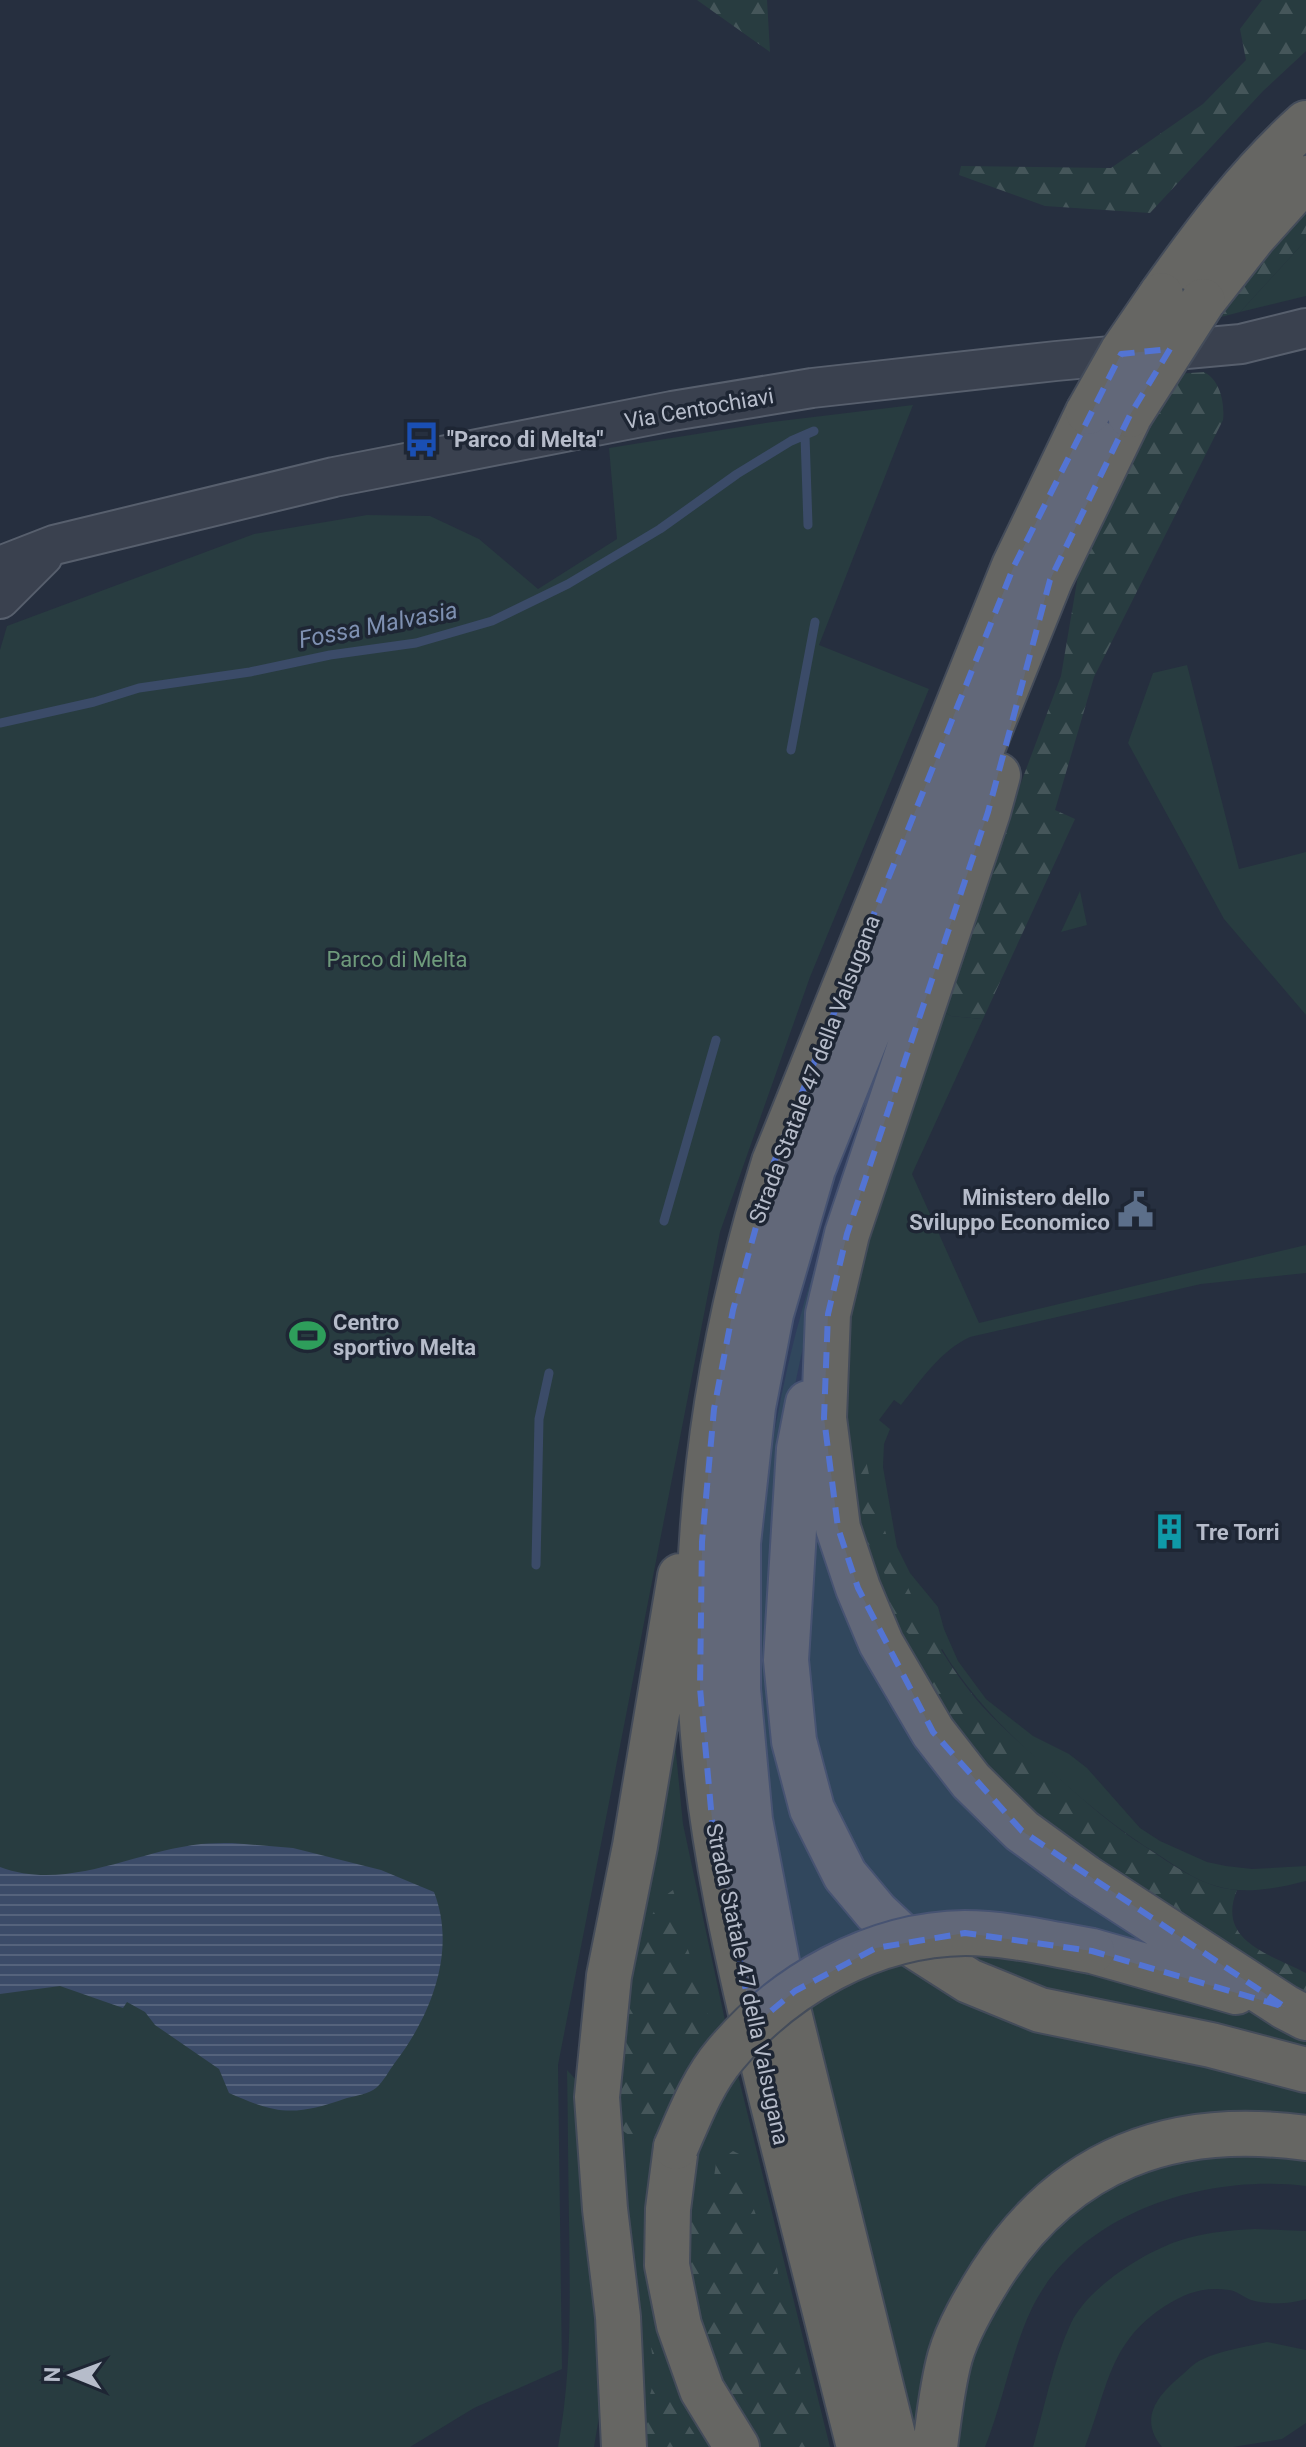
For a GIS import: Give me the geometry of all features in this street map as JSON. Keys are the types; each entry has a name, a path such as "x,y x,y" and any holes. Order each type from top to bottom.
{"highway":[{"name":"Strada Statale 47 della Valsugana","path":"859,2447 748,2004 712,1820 700,1688 702,1542 714,1409 736,1295 774,1162 1014,566 1182,298 1216,219 1281,146 1306,123"},
{"name":"Strada Statale 47 della Valsugana","path":"1182,298 1254,236 1306,178"},
{"name":"Strada Statale 47 della Valsugana","path":"896,2447 779,1972 750,1820 738,1689 738,1543 753,1407 771,1314 813,1169 1050,580 1109,413"},
{"path":"1050,580 988,812 847,1234 828,1314 799,1449 786,1660 794,1741 812,1809 845,1875 876,1912 908,1942 969,1981 1040,2010 1211,2045 1306,2070"},
{"path":"828,1314 824,1418 838,1528 881,1643 933,1732 971,1781 1022,1831 1085,1877 1295,2012"},
{"path":"624,2447 618,2317 605,2209 597,2097 602,2036 609,1976 635,1846 684,1554 714,1409"},
{"path":"737,2447 702,2390 679,2325 667,2265 668,2209 676,2147 697,2100 724,2056 783,2000 835,1967 888,1945 965,1933 1092,1951 1161,1969 1295,2012"},
{"path":"935,2447 951,2355 979,2294 1026,2226 1068,2188 1128,2153 1184,2139 1231,2133 1268,2133 1306,2138"},
{"path":"612,2447 622,2396"}],"street":[{"name":"Via Centochiavi","path":"0,566 54,545 334,477 672,411 844,384 1241,344 1306,328"},
{"path":"0,599 54,545"}],"highlighted area":[{"path":"1170,349 1130,415 1050,580 988,812 847,1234 828,1314 824,1418 838,1528 858,1588 933,1732 1022,1831 1285,2007 1092,1951 965,1933 876,1948 795,1991 753,2026 712,1820 700,1688 702,1542 714,1409 733,1310 774,1162 1014,566 1121,354"}],"green space":[{"path":"697,0 767,0 770,52"},
{"path":"1262,0 1306,0 1306,51 1263,91 1150,213 1045,206 959,175 961,166 1111,168 1203,104 1246,60 1240,29"},
{"path":"1306,209 1306,240 1240,312 1213,319"},
{"path":"1306,240 1306,296 1240,312"},
{"path":"1204,372 1214,380 1220,393 1223,420 1094,677 1055,810 1075,819 983,1019 951,1016 937,1007 1061,676 1081,558 1175,374"},
{"name":"Parco di Melta","path":"913,405 819,645 929,689 810,977 720,1232 558,2065 562,2369 474,2408 410,2447 0,2447 0,650 7,626 254,534 367,515 430,516 479,539 538,589 617,539 609,448 772,422"},
{"path":"1187,665 1239,869 1306,852 1306,1015 1224,919 1128,743 1153,673"},
{"path":"1080,891 1087,925 1061,932"},
{"path":"937,1007 951,1016 983,1019 912,1174 979,1323 1306,1245 1306,1273 1201,1284 970,1337 940,1358 901,1405 894,1400 879,1420 890,1429 884,1444 883,1467 897,1547 910,1573 938,1607 958,1661 986,1699 1033,1736 1069,1754 1087,1768 1140,1828 1160,1841 1207,1862 1226,1866 1252,1869 1306,1866 1306,1881 1273,1888 1227,1889 1185,1872 1127,1834 1014,1738 975,1696 942,1649 915,1678 861,1562 838,1338"},
{"path":"829,1226 793,1394 767,1625 874,1929 837,1941 798,1962 773,1837 759,1742 757,1587 769,1464 780,1404 793,1344"},
{"path":"864,1447 880,1514 906,1584 961,1680 1008,1732 1120,1829 1188,1874 1212,1885 1237,1890 1232,1907 1240,1934 1262,1952 1306,1973 1306,1995 1109,1877 1014,1804 915,1678 917,1653 909,1634 896,1624 882,1595 887,1579 872,1546 867,1544 867,1532 854,1487 857,1462"},
{"path":"817,1507 835,1577 1176,1952 904,1920 854,1861 803,1727"},
{"path":"673,1723 683,1824 726,2025 661,2144 721,2447 639,2447 613,2061"},
{"path":"673,1890 714,2040 661,2144 633,2138 619,2128 621,2070 626,2048 626,2014 635,1997 642,1932 662,1898"},
{"path":"948,1951 1070,1960 1238,2006 1306,2034 1306,2054 1066,2000"},
{"path":"893,1959 1306,2086 1306,2125 1060,2178 914,2437 806,1998"},
{"path":"735,2063 830,2447 760,2447 731,2402 687,2305 689,2149"},
{"path":"567,2070 582,2086 601,2319 601,2405 594,2447 558,2447 566,2391 569,2335"},
{"path":"733,2151 741,2155 746,2186 759,2224 772,2241 778,2292 787,2299 790,2330 814,2428 822,2447 760,2447 731,2402 698,2310 698,2292 688,2268 689,2219 706,2181 714,2177 716,2163"},
{"path":"1306,2151 1306,2186 1228,2186 1188,2194 1150,2206 1113,2224 1081,2246 1053,2274 1032,2308 985,2447 944,2447 978,2316 1069,2204 1168,2156"},
{"path":"1255,2229 1306,2231 1306,2299 1264,2303 1232,2291 1211,2289 1173,2301 1146,2320 1121,2352 1105,2387 1085,2447 1033,2447 1065,2338 1079,2309 1091,2296 1121,2271 1172,2243 1213,2233"},
{"path":"1267,2342 1306,2350 1306,2423 1282,2439 1233,2447 1162,2447 1155,2436 1151,2417 1159,2399 1173,2383 1196,2363 1209,2357"},
{"path":"651,2346 681,2411 704,2447 639,2447 640,2430 655,2377"}],"water":[{"path":"232,1843 293,1848 381,1870 434,1892 443,1937 436,1982 419,2025 379,2086 373,2090 300,2110 261,2106 229,2093 219,2069 155,2025 145,2012 127,2002 123,2008 60,1986 0,1994 0,1867 50,1875 76,1873 176,1848"}],"waterway":[{"name":"Fossa Malvasia","path":"0,723 94,702 139,688 416,643 492,621 568,584 660,529 737,474 791,441 814,431"},
{"path":"805,436 808,525"},
{"path":"791,750 815,622"},
{"path":"664,1221 716,1040"},
{"path":"536,1565 539,1419 549,1373"}],"place":[{"name":"\"Parco di Melta\"","path":"421,439"},
{"name":"Ministero dello Sviluppo Economico","path":"1136,1210"},
{"name":"Centro sportivo Melta","path":"307,1335"},
{"name":"Tre Torri","path":"1170,1532"}]}
